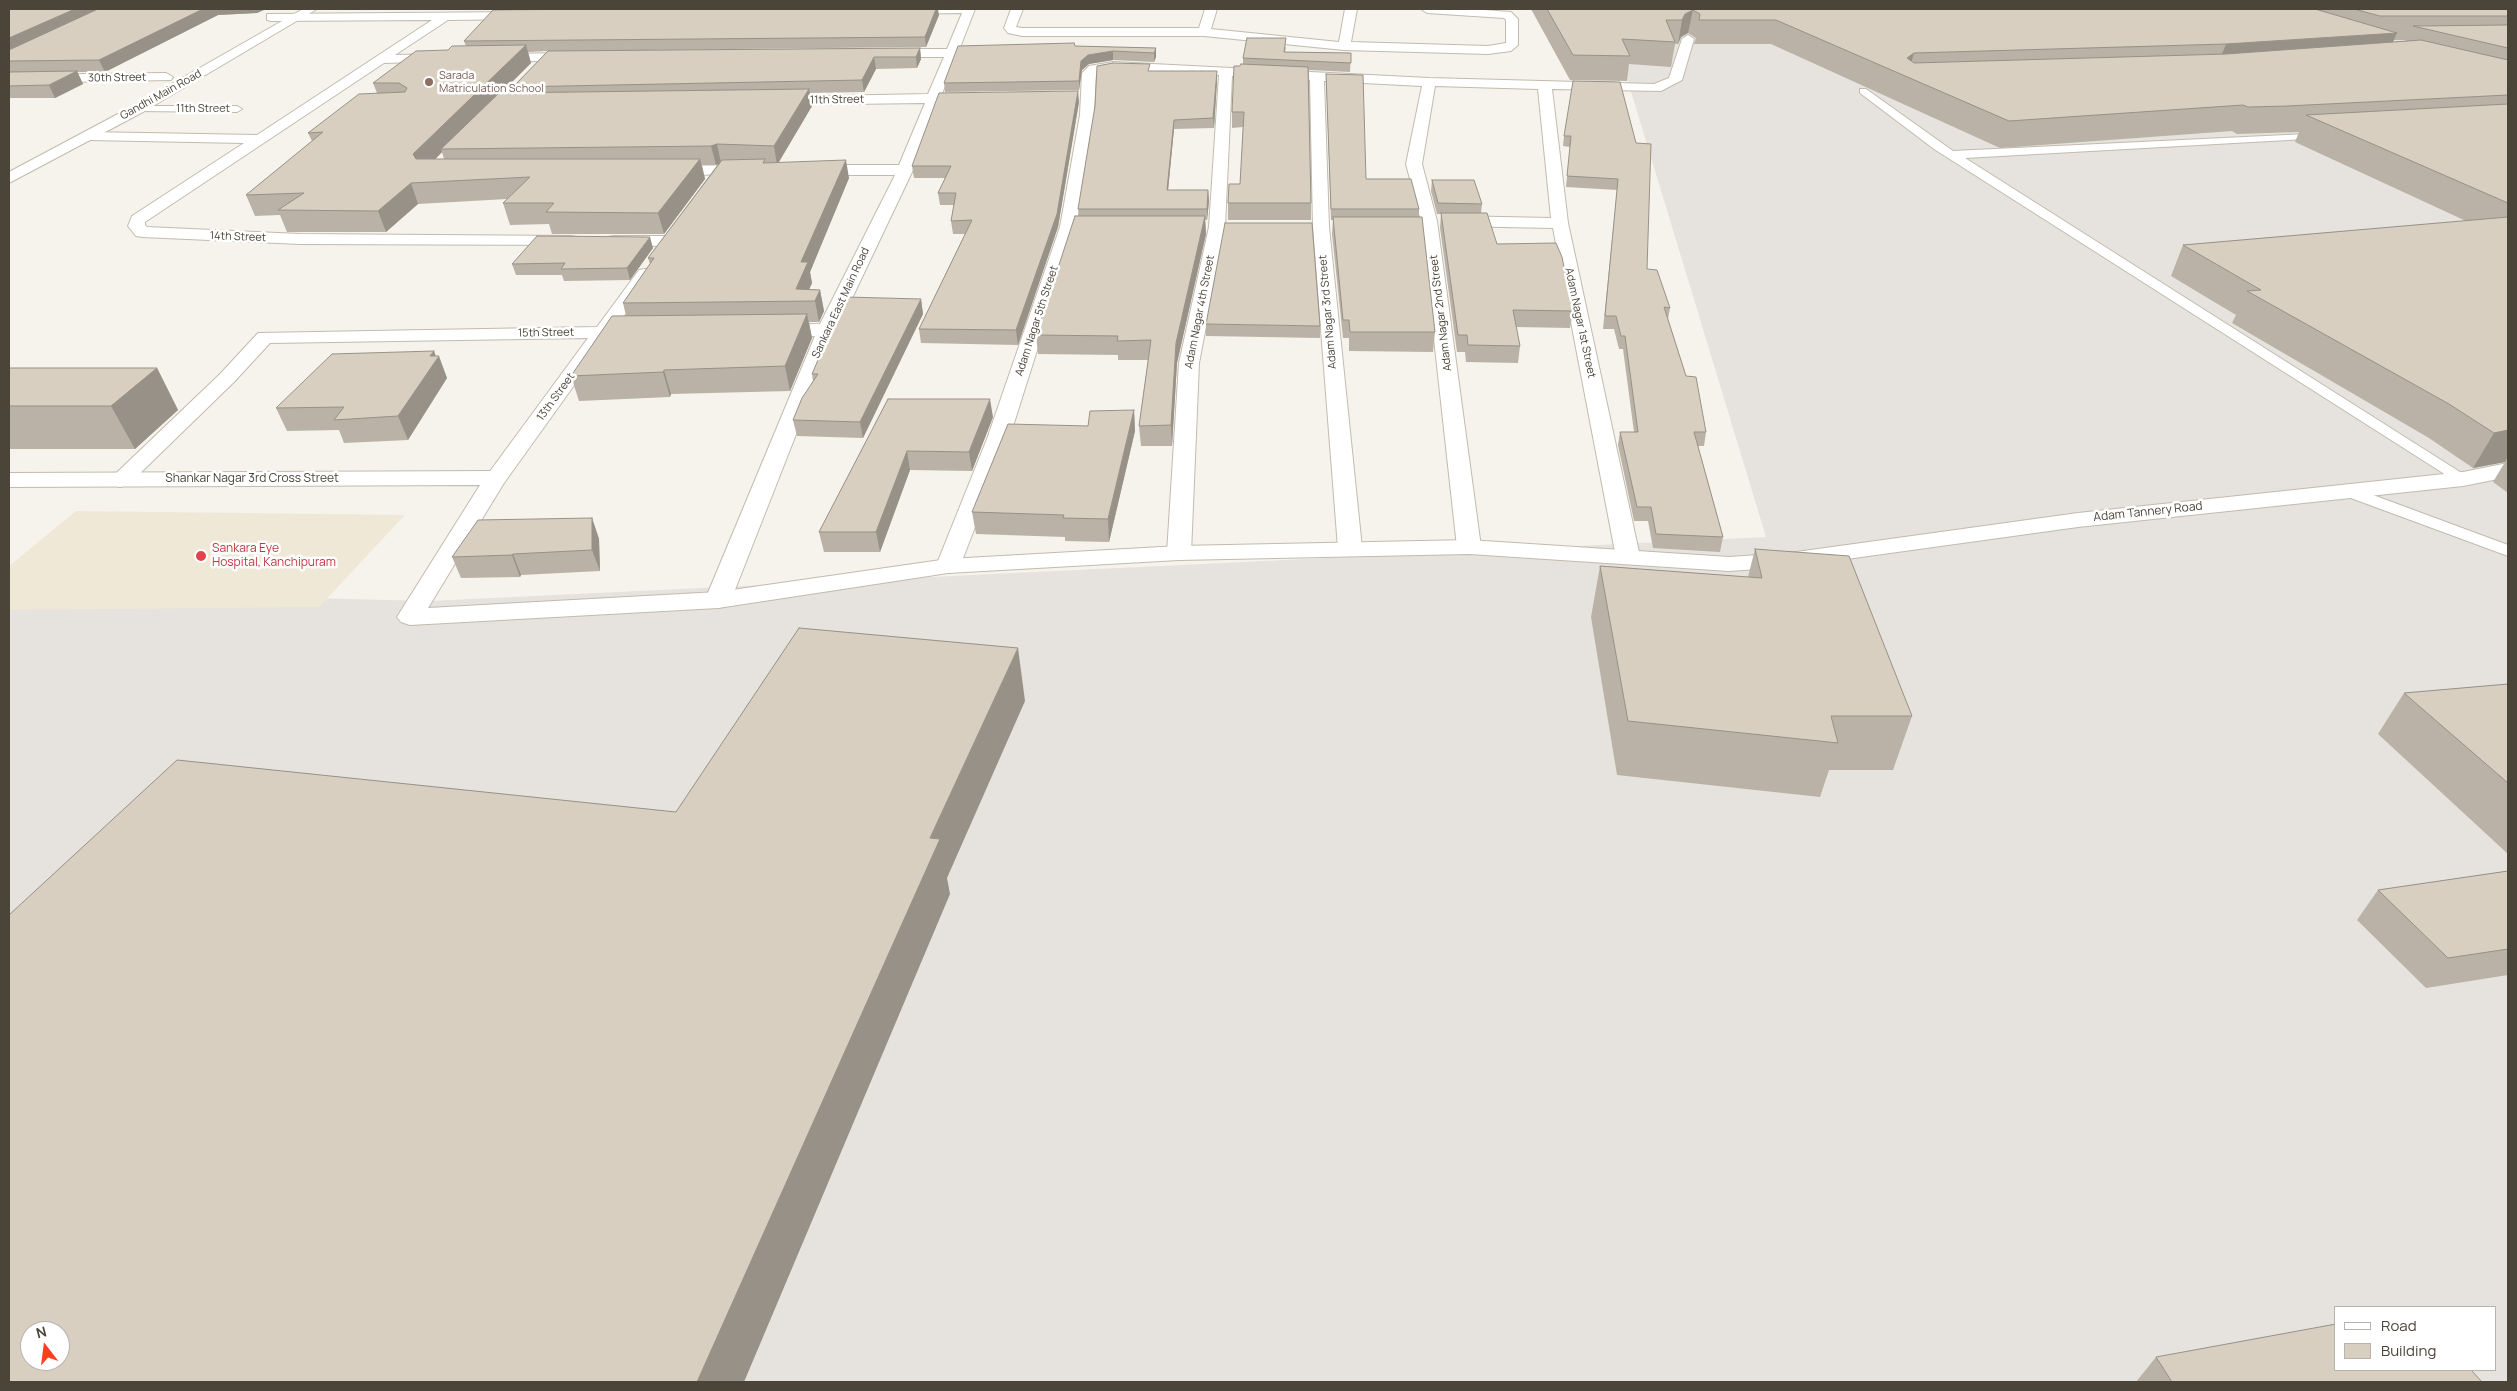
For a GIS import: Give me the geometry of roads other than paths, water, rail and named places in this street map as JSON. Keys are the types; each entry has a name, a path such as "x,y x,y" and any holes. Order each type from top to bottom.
{"street":[{"name":"Gandhi Main Road","path":"141,91 271,18 311,9"},
{"path":"893,10 969,9"},
{"name":"Sankara East Main Road","path":"718,600 827,330 905,170 969,9"},
{"path":"1017,9 1010,28 1012,30 1204,32 1344,46 1488,50 1507,48 1512,45 1512,20 1506,15 1427,9"},
{"path":"1204,32 1211,9"},
{"path":"1344,46 1350,9"},
{"name":"Gandhi Main Road","path":"9,178 138,109 291,13"},
{"path":"291,13 444,17 532,16"},
{"path":"1150,31 1153,16"},
{"path":"88,136 260,138 444,17"},
{"path":"1226,72 1545,87 1639,89 1666,86 1676,80 1688,40"},
{"path":"874,54 953,53"},
{"path":"534,71 548,57"},
{"path":"480,58 598,57"},
{"path":"382,58 460,58"},
{"name":"Adam Nagar 5th Street","path":"948,566 998,439 1068,227 1087,115 1083,96 1090,73 1094,69 1113,66 1226,72"},
{"name":"Adam Nagar 4th Street","path":"1179,553 1189,363 1217,227 1226,72"},
{"name":"Adam Nagar 3rd Street","path":"1317,75 1321,227 1350,548"},
{"name":"30th Street","path":"9,79 166,77"},
{"name":"Adam Nagar 2nd Street","path":"1429,82 1414,164 1430,224 1469,546"},
{"name":"Adam Nagar 1st Street","path":"1545,87 1560,223 1628,557"},
{"name":"11th Street","path":"756,102 963,98"},
{"path":"306,108 328,108"},
{"name":"14th Street","path":"260,138 138,220 136,226 142,232 154,233 300,239 668,241"},
{"path":"710,186 722,170"},
{"path":"654,171 770,170"},
{"path":"799,170 905,170"},
{"path":"1410,227 1430,224 1560,223"},
{"name":"13th Street","path":"680,225 496,478 410,617 718,600"},
{"path":"1068,227 1088,227"},
{"path":"1197,227 1236,227"},
{"path":"1302,227 1340,227"},
{"path":"759,331 827,330"},
{"name":"15th Street","path":"120,480 228,378 265,336 652,332"},
{"name":"Adam Tannery Road","path":"718,600 948,566 1179,553 1469,546 1729,564 1789,560 2078,520 2463,479 2508,470"},
{"name":"Shankar Nagar 3rd Cross Street","path":"9,480 496,478"}],"lane":[{"path":"1863,91 1938,146 2463,479"},
{"name":"11th Street","path":"138,109 237,108"},
{"path":"1951,154 1970,155 2333,135"},
{"path":"2346,490 2508,551"}],"place":[{"name":"Sarada Matriculation School","path":"429,82"},
{"name":"Sankara Eye Hospital, Kanchipuram","path":"201,556"}]}
